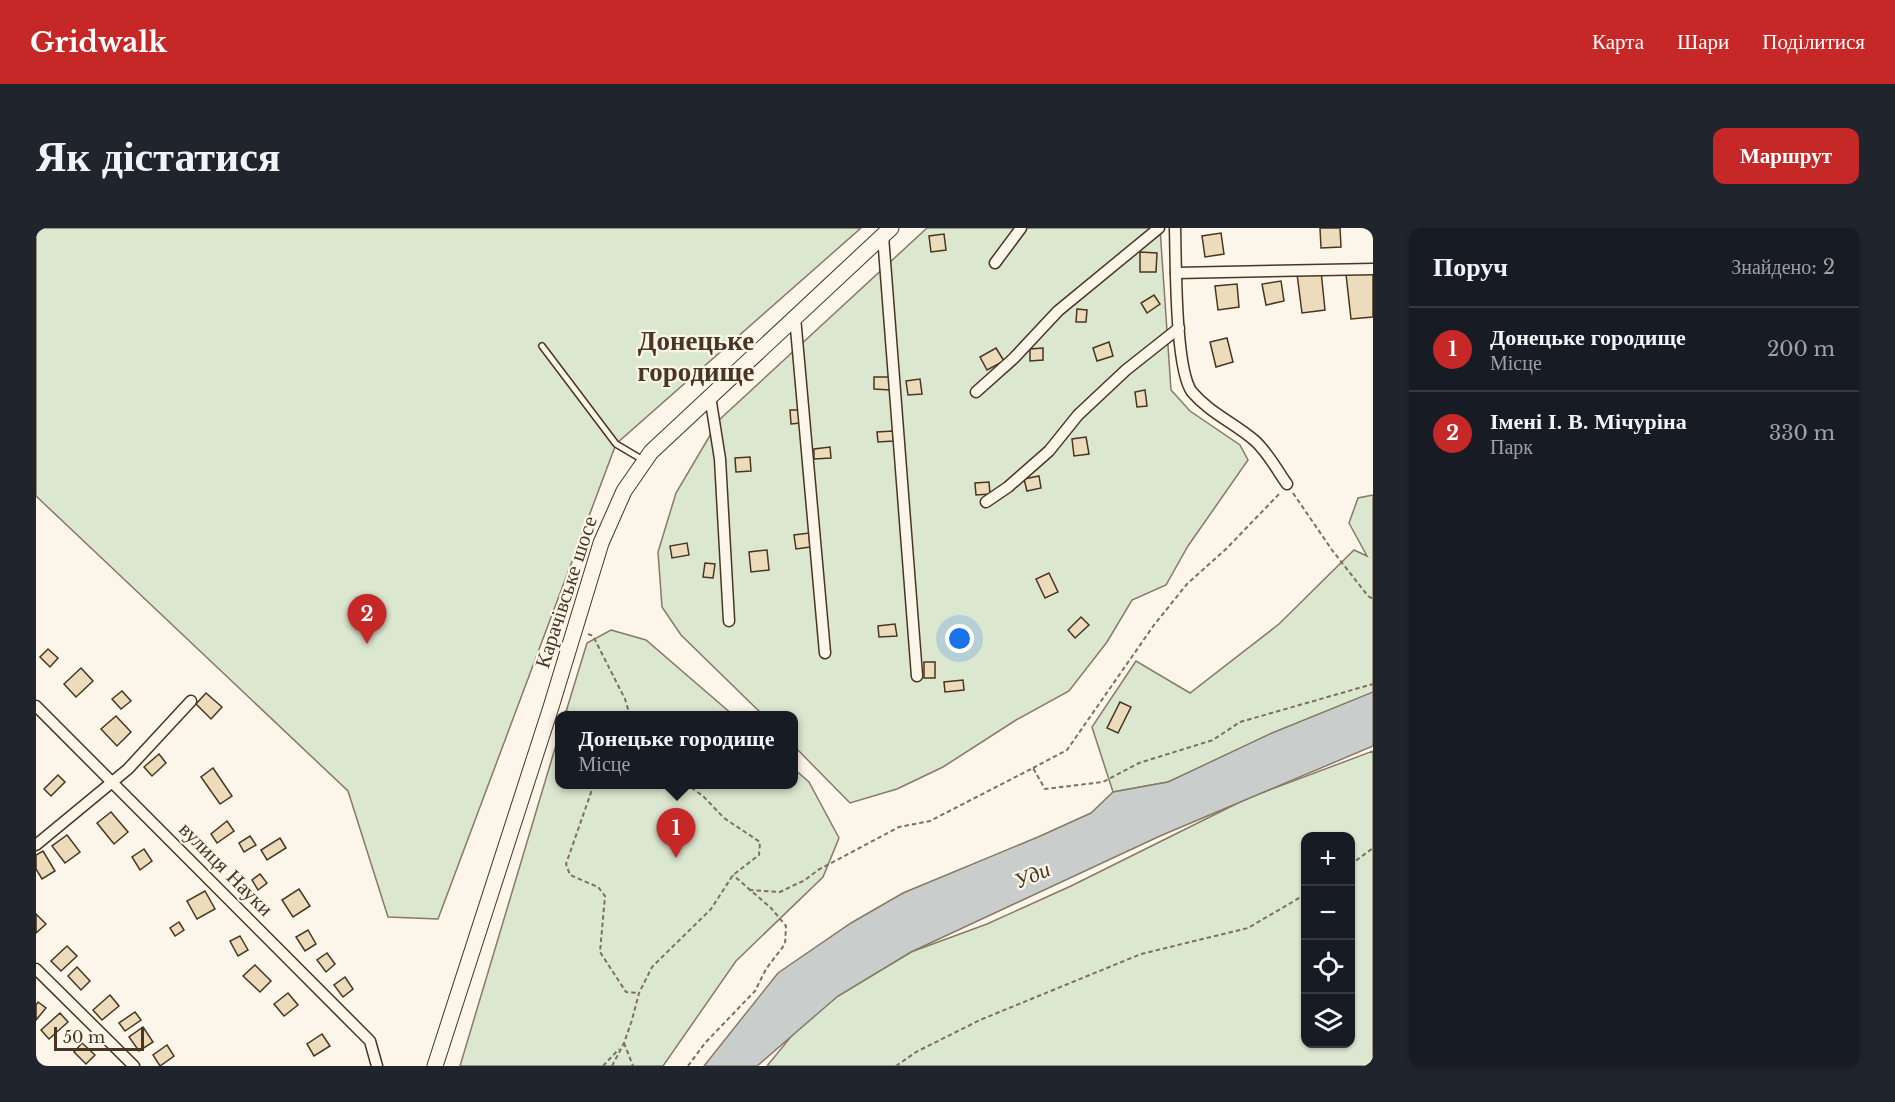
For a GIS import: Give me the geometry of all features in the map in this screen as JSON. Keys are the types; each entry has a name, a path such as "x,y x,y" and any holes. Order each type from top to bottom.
{"main road":[{"name":"Карачівське шосе","path":"435,1066 551,707 601,543 624,491 651,452 887,232"}],"street":[{"path":"995,263 1021,228"},
{"path":"976,392 1014,358 1058,311 1159,228"},
{"path":"1175,228 1179,328 1184,374 1191,390 1209,409 1256,441 1287,484"},
{"path":"887,232 917,676"},
{"path":"1176,273 1373,268"},
{"path":"795,317 825,653"},
{"path":"986,502 1008,487 1049,451 1078,415 1126,370 1179,328"},
{"path":"710,396 720,459 729,621"},
{"path":"36,845 128,769 191,701"},
{"name":"вулиця Науки","path":"36,706 370,1041 377,1066"},
{"path":"36,969 134,1066"}],"lane":[{"path":"542,346 616,444 644,461"}],"path":[{"path":"749,890 780,892 898,827 930,821 1067,750 1154,625 1187,584 1227,548 1287,484 1332,550 1368,596 1373,599"},
{"path":"574,626 593,636 625,699 629,711"},
{"path":"1033,768 1045,789 1103,782 1139,763 1213,740 1240,722 1373,684"},
{"path":"551,707 566,711"},
{"path":"592,789 566,864 570,875 598,887 605,896 600,952 626,992 639,993"},
{"path":"612,1066 624,1043 633,1020 639,993 652,967 711,909 733,875 759,855 760,842 724,818 693,789"},
{"path":"1355,861 1373,848"},
{"path":"688,1066 705,1044 755,991 766,969 785,944 786,926 771,908 733,875"},
{"path":"896,1066 916,1052 980,1020 1141,954 1248,928 1301,896"},
{"path":"603,1066 624,1043"},
{"path":"624,1043 633,1066"}],"green space":[{"path":"36,228 861,228 616,444 438,919 388,917 348,791 36,496"},
{"path":"927,228 1160,228 1171,390 1190,411 1240,445 1248,460 1188,546 1166,585 1132,600 1107,642 1069,691 1016,720 943,767 897,789 850,803 798,750 798,711 759,711 681,635 662,607 658,552 676,493 719,420"},
{"path":"1373,495 1373,697 1168,782 1113,792 1092,727 1136,661 1190,693 1279,624 1354,550 1367,556 1349,523 1358,498"},
{"path":"611,630 646,640 728,711 566,711 587,643"},
{"path":"555,748 555,789 798,789 798,772 809,782 839,838 823,877 736,961 663,1066 460,1066"},
{"path":"1373,751 1373,1066 767,1066 798,1028 838,996 911,952 987,924 1071,886 1248,798"}],"water":[{"name":"Уди","path":"1373,692 1373,746 1160,836 911,952 838,996 757,1066 704,1066 778,973 851,923 903,893 1091,813 1113,792 1168,782 1272,733"}],"building":[{"path":"1320,228 1340,228 1341,247 1321,248"},
{"path":"1221,233 1224,254 1205,257 1202,236"},
{"path":"944,234 946,250 931,252 929,236"},
{"path":"1140,252 1157,253 1156,272 1140,272"},
{"path":"1321,271 1325,310 1302,313 1297,274"},
{"path":"1373,272 1373,317 1351,319 1346,274"},
{"path":"1281,281 1284,301 1266,305 1262,284"},
{"path":"1237,284 1239,307 1218,310 1215,286"},
{"path":"1154,295 1160,304 1147,313 1141,303"},
{"path":"1077,309 1087,310 1086,322 1076,322"},
{"path":"1227,338 1233,362 1216,367 1210,342"},
{"path":"1109,342 1113,356 1097,361 1093,348"},
{"path":"996,348 1004,361 987,370 980,357"},
{"path":"1043,348 1043,360 1030,361 1030,349"},
{"path":"874,377 890,377 890,390 874,389"},
{"path":"920,379 922,394 908,395 906,381"},
{"path":"1145,390 1147,406 1137,407 1135,392"},
{"path":"790,410 799,410 800,423 791,424"},
{"path":"893,431 893,441 878,442 877,432"},
{"path":"1086,437 1089,454 1074,456 1072,439"},
{"path":"830,447 831,458 814,459 814,449"},
{"path":"750,457 751,471 736,472 735,458"},
{"path":"1039,476 1041,488 1027,491 1024,479"},
{"path":"989,482 990,494 976,495 975,483"},
{"path":"809,533 810,547 796,549 794,535"},
{"path":"687,543 689,555 672,558 670,546"},
{"path":"767,550 769,570 751,572 749,552"},
{"path":"705,563 715,564 713,578 703,577"},
{"path":"1049,573 1058,592 1045,598 1036,579"},
{"path":"1081,617 1089,625 1075,638 1068,630"},
{"path":"895,624 897,636 879,637 878,626"},
{"path":"48,649 58,658 50,667 40,657"},
{"path":"924,662 935,662 935,678 924,678"},
{"path":"81,668 93,681 76,697 64,684"},
{"path":"963,680 964,690 945,692 944,682"},
{"path":"122,691 131,701 121,709 112,699"},
{"path":"206,693 222,707 211,719 196,704"},
{"path":"1120,702 1131,707 1118,733 1107,728"},
{"path":"116,716 131,732 117,746 101,729"},
{"path":"159,754 166,763 152,776 144,767"},
{"path":"213,768 232,796 220,804 201,777"},
{"path":"58,775 65,782 51,796 44,789"},
{"path":"111,812 128,832 114,844 97,823"},
{"path":"227,821 234,831 217,843 211,834"},
{"path":"67,835 80,852 65,863 52,846"},
{"path":"250,836 256,845 244,852 239,843"},
{"path":"280,838 286,848 267,860 261,850"},
{"path":"144,849 152,861 140,870 132,857"},
{"path":"43,851 55,871 42,879 36,869 36,855"},
{"path":"260,874 267,883 258,890 252,880"},
{"path":"299,889 310,906 293,917 282,900"},
{"path":"205,891 215,909 197,919 187,901"},
{"path":"36,914 46,924 36,933"},
{"path":"179,922 184,930 175,936 170,928"},
{"path":"308,930 316,944 305,951 296,937"},
{"path":"240,936 248,950 238,956 230,941"},
{"path":"67,946 77,956 61,971 51,961"},
{"path":"327,953 335,964 326,972 317,960"},
{"path":"255,965 271,981 260,992 243,976"},
{"path":"77,967 90,981 81,990 68,976"},
{"path":"345,977 353,989 343,997 334,985"},
{"path":"288,993 298,1005 284,1016 274,1004"},
{"path":"110,995 119,1006 102,1020 93,1010"},
{"path":"38,1002 46,1008 36,1020 36,1005"},
{"path":"135,1012 141,1020 125,1031 119,1023"},
{"path":"60,1013 68,1022 49,1039 41,1030"},
{"path":"143,1027 153,1042 139,1051 129,1037"},
{"path":"322,1034 330,1046 314,1056 307,1044"},
{"path":"82,1043 95,1055 86,1064 74,1052"},
{"path":"167,1045 174,1056 160,1066 153,1055"}],"place":[{"name":"Імені І. В. Мічуріна","path":"367,644"},
{"name":"Донецьке городище","path":"676,858"}],"district":[{"name":"Донецьке городище","path":"696,356"}]}
